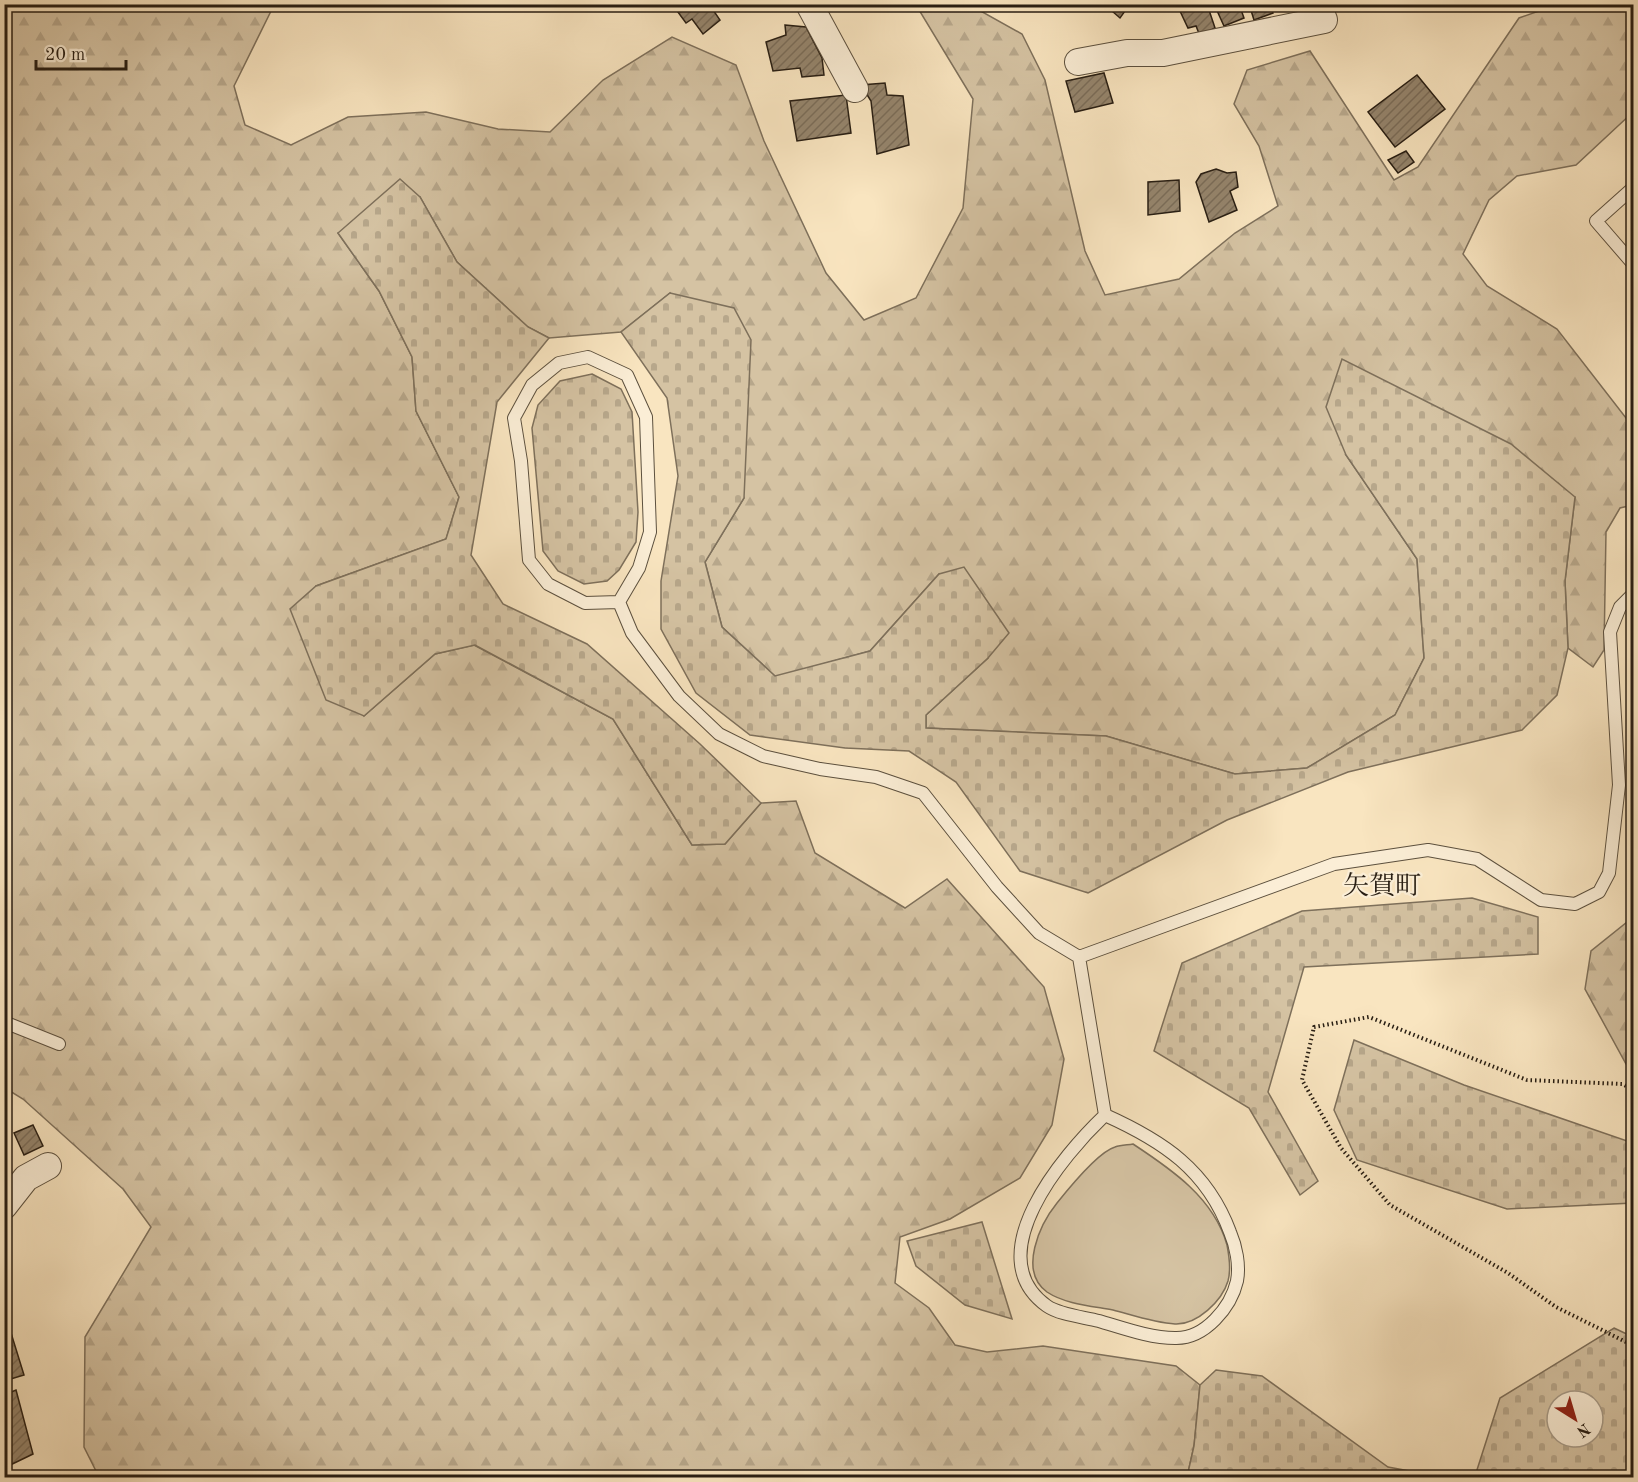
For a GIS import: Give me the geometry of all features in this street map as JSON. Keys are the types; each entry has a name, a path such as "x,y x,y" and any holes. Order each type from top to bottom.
{"street":[{"path":"809,4 855,89"},
{"path":"1078,62 1127,53 1163,53 1324,20 1318,4"},
{"path":"4,1206 26,1178 48,1166"}],"lane":[{"path":"1634,187 1596,221 1634,265"},
{"path":"588,357 627,375 646,417 650,532 639,568 619,602 585,603 548,584 529,560 521,461 514,418 532,385 559,363 588,357"},
{"path":"1079,957 1334,864 1428,849 1477,859 1540,900 1575,904 1599,892 1610,873 1619,785 1610,632 1620,607 1634,593"},
{"path":"619,602 632,633 679,696 720,734 763,756 820,770 876,777 923,793 997,887 1039,933 1079,957 1105,1115"},
{"path":"4,1022 59,1044"},
{"path":"1105,1115 1127,1125 1182,1158 1220,1203 1236,1247 1237,1280 1224,1312 1202,1330 1176,1339 1135,1331 1048,1307 1029,1289 1020,1263 1026,1221 1049,1180 1080,1139 1105,1115"}],"path":[{"path":"1634,1090 1622,1084 1527,1080 1369,1017 1314,1027 1302,1080 1341,1148 1390,1204 1508,1273 1556,1307 1634,1346"}],"green space":[{"path":"5,5 274,5 234,86 245,125 291,145 348,117 426,112 498,129 550,132 603,80 672,37 736,65 764,141 826,273 864,320 916,298 963,208 973,99 916,5 970,5 1022,34 1045,80 1085,251 1105,295 1179,279 1235,233 1278,206 1259,146 1234,104 1247,70 1310,51 1394,180 1418,167 1519,18 1556,5 1633,5 1633,112 1576,165 1517,176 1489,200 1463,254 1487,286 1557,329 1633,427 1633,505 1620,508 1606,532 1604,650 1593,667 1568,648 1565,581 1575,497 1346,455 1417,559 1424,658 1395,715 1307,768 1235,774 1106,736 926,728 926,715 988,658 939,574 870,651 776,677 722,627 705,562 744,498 670,293 621,332 549,338 528,327 457,262 420,197 338,233 379,291 412,357 416,411 459,497 446,539 316,586 364,716 435,654 474,645 613,719 692,845 725,844 761,803 796,801 815,853 905,908 947,879 1044,987 1064,1059 1052,1125 1020,1178 950,1219 900,1237 895,1283 929,1308 955,1345 987,1352 1043,1346 1176,1366 1200,1385 1194,1446 1187,1477 99,1477 84,1447 85,1337 151,1227 123,1189 23,1099 5,1088"},
{"path":"400,179 420,197 457,262 528,327 549,338 497,402 471,555 503,604 587,644 700,744 761,803 725,844 692,845 613,719 475,645 435,654 364,716 326,700 290,609 316,586 446,539 459,497 416,411 412,357 379,291 338,233"},
{"path":"670,293 734,308 751,340 744,498 705,562 722,627 775,676 870,651 939,574 964,567 1009,633 988,658 926,715 926,728 1106,736 1235,774 1307,768 1395,715 1424,658 1417,559 1346,455 1326,407 1342,359 1511,444 1575,497 1565,581 1568,648 1557,695 1522,730 1348,772 1227,820 1088,893 1020,871 956,782 909,751 845,748 750,735 696,693 661,629 661,581 678,476 667,398 621,332"},
{"path":"592,374 621,389 632,412 638,512 636,542 619,570 607,581 584,584 558,571 543,551 532,428 538,405 560,381"},
{"path":"1472,898 1538,917 1538,954 1304,967 1268,1092 1318,1181 1300,1195 1249,1108 1154,1051 1182,963 1302,911"},
{"path":"1633,912 1633,1069 1626,1064 1585,989 1591,951 1627,922"},
{"path":"1354,1040 1464,1085 1633,1143 1633,1203 1507,1209 1357,1160 1334,1110"},
{"path":"1133,1144 1176,1175 1202,1199 1221,1228 1227,1245 1229,1272 1225,1289 1214,1304 1192,1321 1175,1324 1160,1322 1078,1304 1047,1292 1038,1283 1034,1272 1035,1248 1050,1212 1084,1171 1100,1156 1115,1147"},
{"path":"982,1222 1012,1319 965,1305 916,1266 907,1241"},
{"path":"1614,1328 1633,1337 1633,1477 1478,1477 1476,1473 1500,1398"},
{"path":"1216,1370 1262,1376 1388,1467 1442,1477 1187,1477 1194,1446 1200,1385"}],"building":[{"path":"672,4 709,4 720,20 703,34 692,19 686,23"},
{"path":"1104,4 1130,4 1120,18"},
{"path":"1192,4 1207,4 1215,28 1200,36 1196,26 1188,28 1179,9"},
{"path":"1214,4 1239,4 1244,18 1224,26"},
{"path":"1249,4 1270,4 1273,13 1254,20"},
{"path":"785,25 806,27 822,58 824,75 802,77 800,68 773,71 766,42 786,35"},
{"path":"1104,73 1113,103 1075,112 1066,81"},
{"path":"1417,75 1445,109 1395,147 1368,112"},
{"path":"885,83 887,95 903,96 909,145 877,154 871,101 861,85"},
{"path":"846,95 851,133 797,141 790,101"},
{"path":"1406,151 1414,162 1398,173 1388,160"},
{"path":"1216,169 1227,173 1236,172 1238,187 1230,191 1237,210 1209,222 1196,182 1201,174"},
{"path":"1179,180 1180,211 1148,215 1148,182"},
{"path":"33,1125 43,1146 24,1155 14,1133"},
{"path":"4,1332 11,1333 24,1375 4,1381"},
{"path":"16,1390 33,1454 4,1468 4,1395"}],"district":[{"name":"矢賀町","path":"1382,885"}]}
